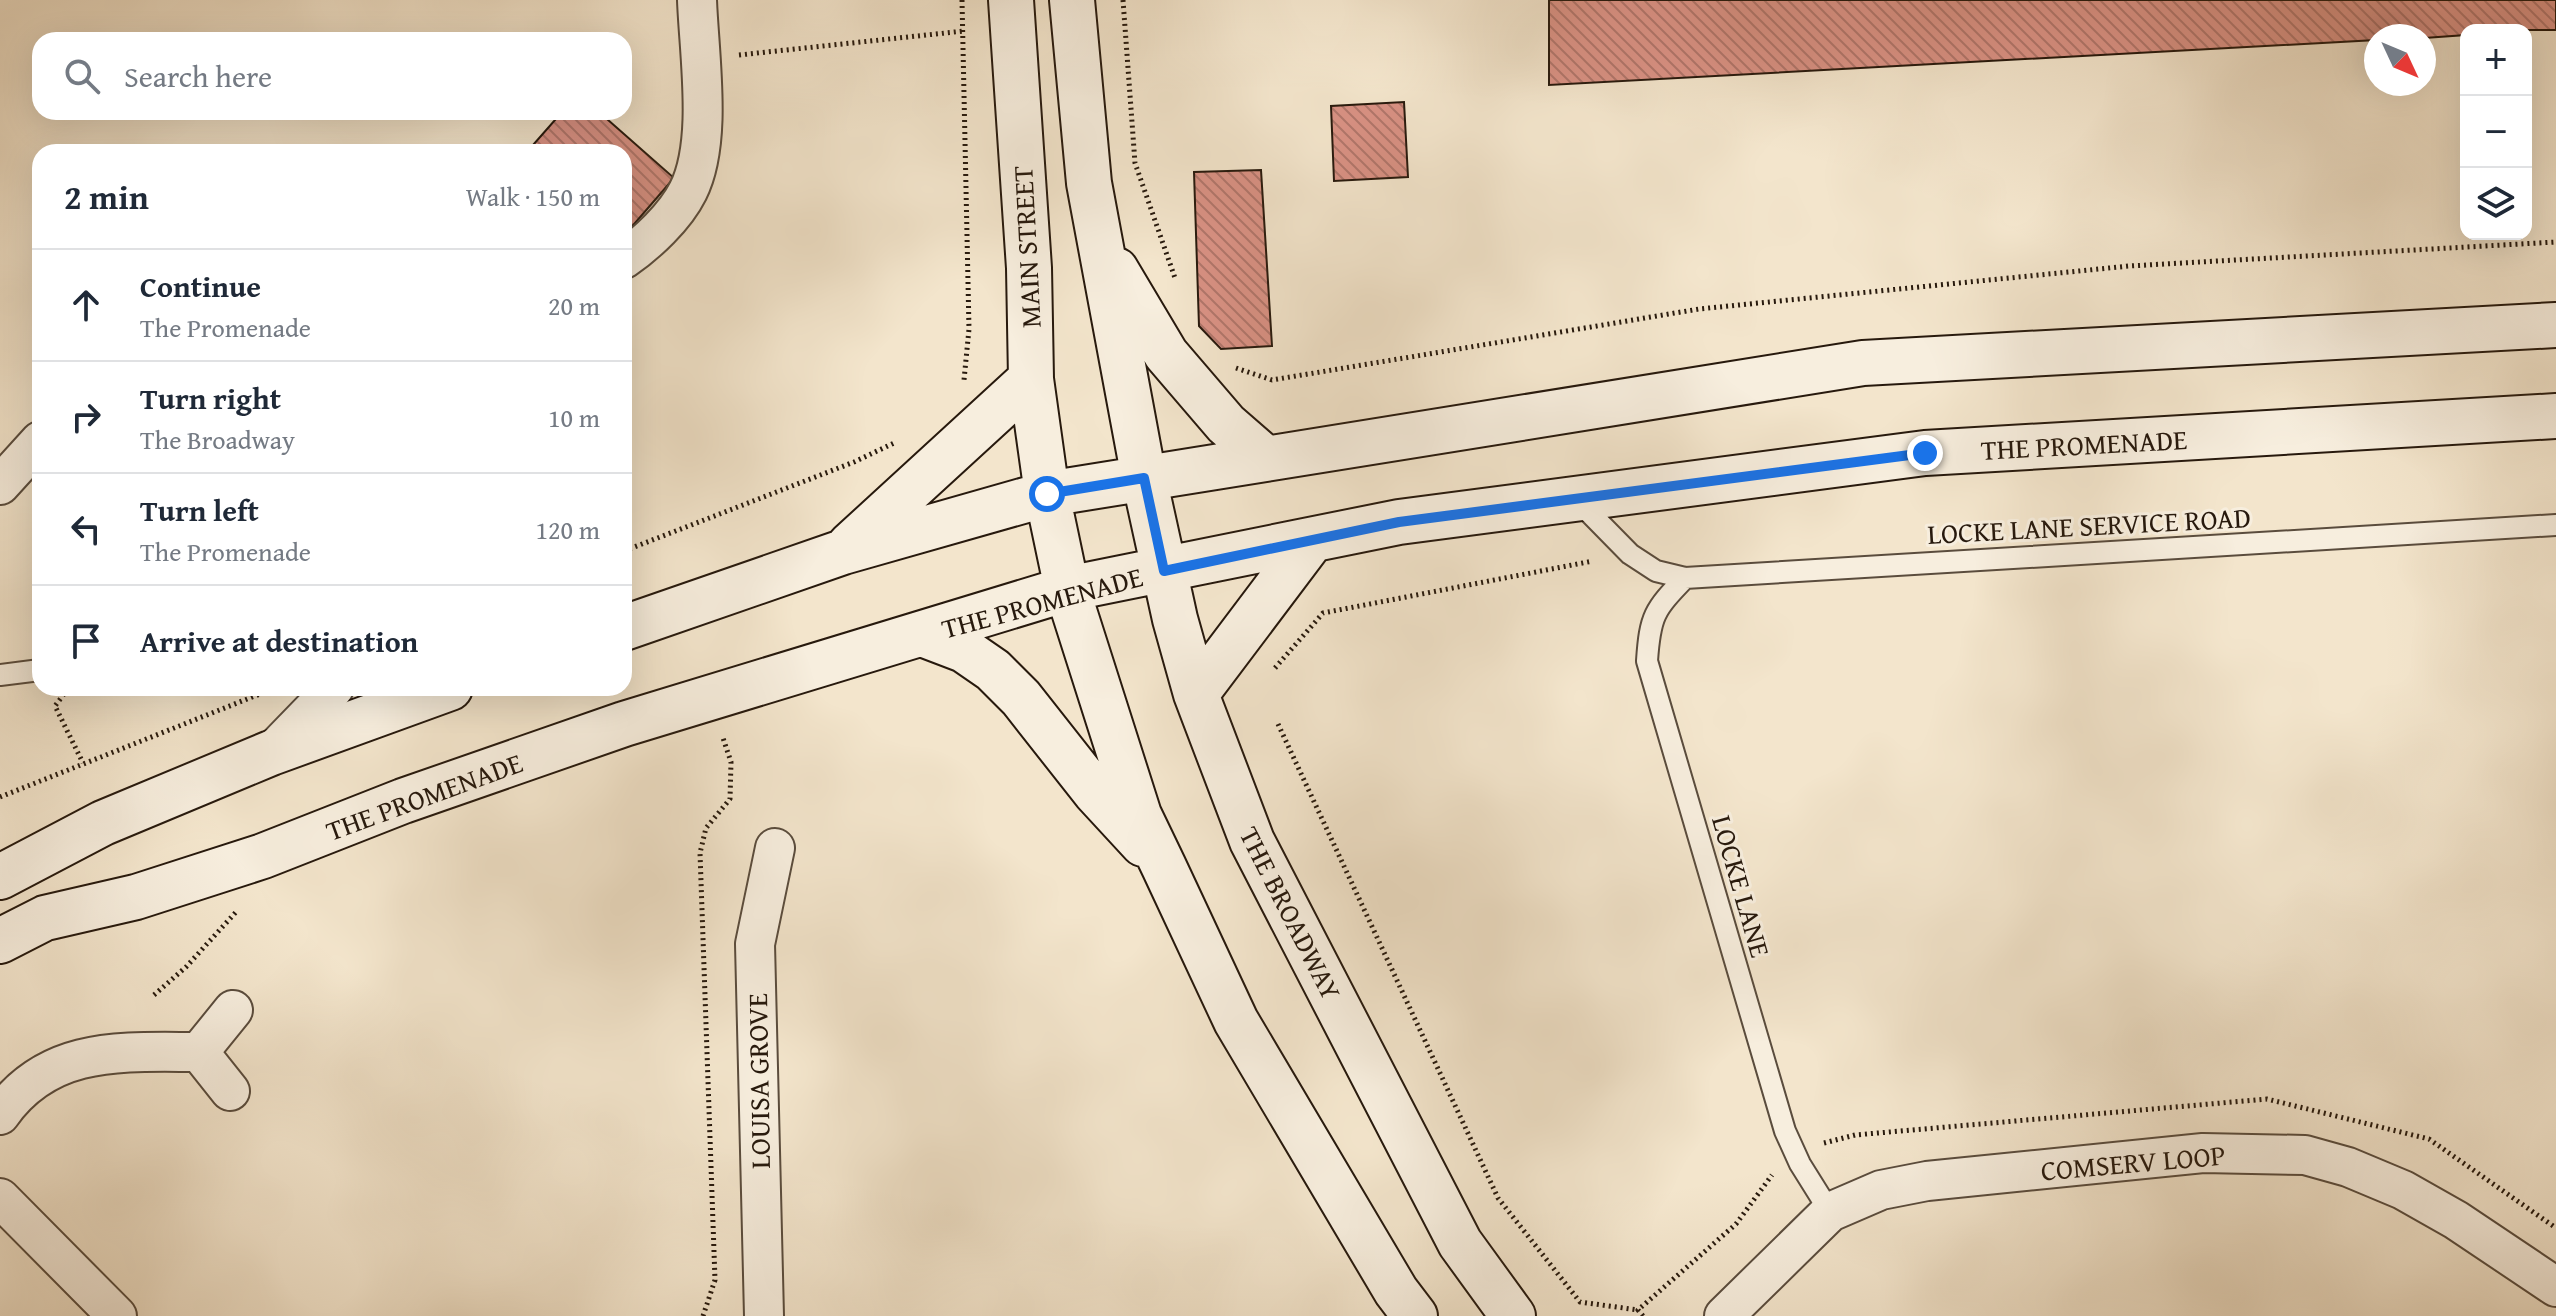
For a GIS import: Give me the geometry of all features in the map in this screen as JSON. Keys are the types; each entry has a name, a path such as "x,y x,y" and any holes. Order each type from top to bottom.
{"main road":[{"path":"1073,10 1089,183 1144,478"},
{"name":"MAIN STREET","path":"1011,13 1029,268 1031,379 1047,494"},
{"path":"1101,245 1166,354 1226,424 1265,458"},
{"path":"632,625 843,552 1047,494 1863,363 2556,325"},
{"path":"843,552 1031,379"},
{"name":"THE PROMENADE","path":"0,941 45,918 136,897 263,856 403,801 624,724 1067,589 1399,522 1925,453 2556,416"},
{"name":"THE BROADWAY","path":"1144,478 1196,694 1252,841 1460,1243 1513,1316"},
{"path":"1047,494 1067,589 1139,815 1236,1021 1396,1291 1415,1316"},
{"path":"1196,694 1312,540"},
{"path":"922,634 964,650 993,670 1021,698 1095,792 1164,867"},
{"path":"0,877 103,823 271,753 428,696"}],"street":[{"path":"632,252 655,233 688,192 702,140 697,0"},
{"path":"0,485 32,450"},
{"path":"271,753 326,696"},
{"name":"LOUISA GROVE","path":"764,1316 755,944 775,848"},
{"path":"199,1052 233,1010"},
{"path":"199,1052 230,1091"},
{"path":"0,1115 33,1080 60,1065 84,1057 108,1053 199,1052"},
{"name":"COMSERV LOOP","path":"1724,1316 1830,1212 1881,1190 1927,1181 2203,1153 2305,1155 2348,1167 2403,1190 2479,1234 2556,1287"},
{"path":"0,1198 117,1316"}],"lane":[{"name":"LOCKE LANE SERVICE ROAD","path":"1576,498 1630,554 1656,571 1685,578 2556,525"},
{"name":"LOCKE LANE","path":"1685,578 1659,605 1649,632 1647,661 1785,1131 1800,1164 1830,1212"},
{"path":"0,675 32,671"}],"path":[{"path":"962,0 969,329 964,381"},
{"path":"1123,0 1128,14 1135,163 1177,284"},
{"path":"1073,10 1128,14"},
{"path":"700,79 735,55 963,31 1011,13"},
{"path":"1234,367 1272,380 1699,309 2129,266 2556,242"},
{"path":"632,548 854,462 900,440"},
{"path":"63,696 55,706 83,763"},
{"path":"0,797 255,696"},
{"path":"703,1316 715,1280 700,853 706,828 730,799 731,762 711,697"},
{"path":"1278,724 1498,1198 1580,1302 1638,1310"}],"building":[{"path":"1549,0 2556,0 2556,30 2532,30 2532,24 2460,24 2460,35 2436,37 2436,24 2364,24 2364,41 1549,85"},
{"path":"1404,102 1408,177 1334,181 1331,106"},
{"path":"555,120 608,120 674,178 632,227 632,144 534,144"},
{"path":"1261,170 1272,346 1221,349 1199,326 1194,172"}],"route":[{"path":"1047,494 1144,478 1164,571 1399,522 1925,453"}]}
